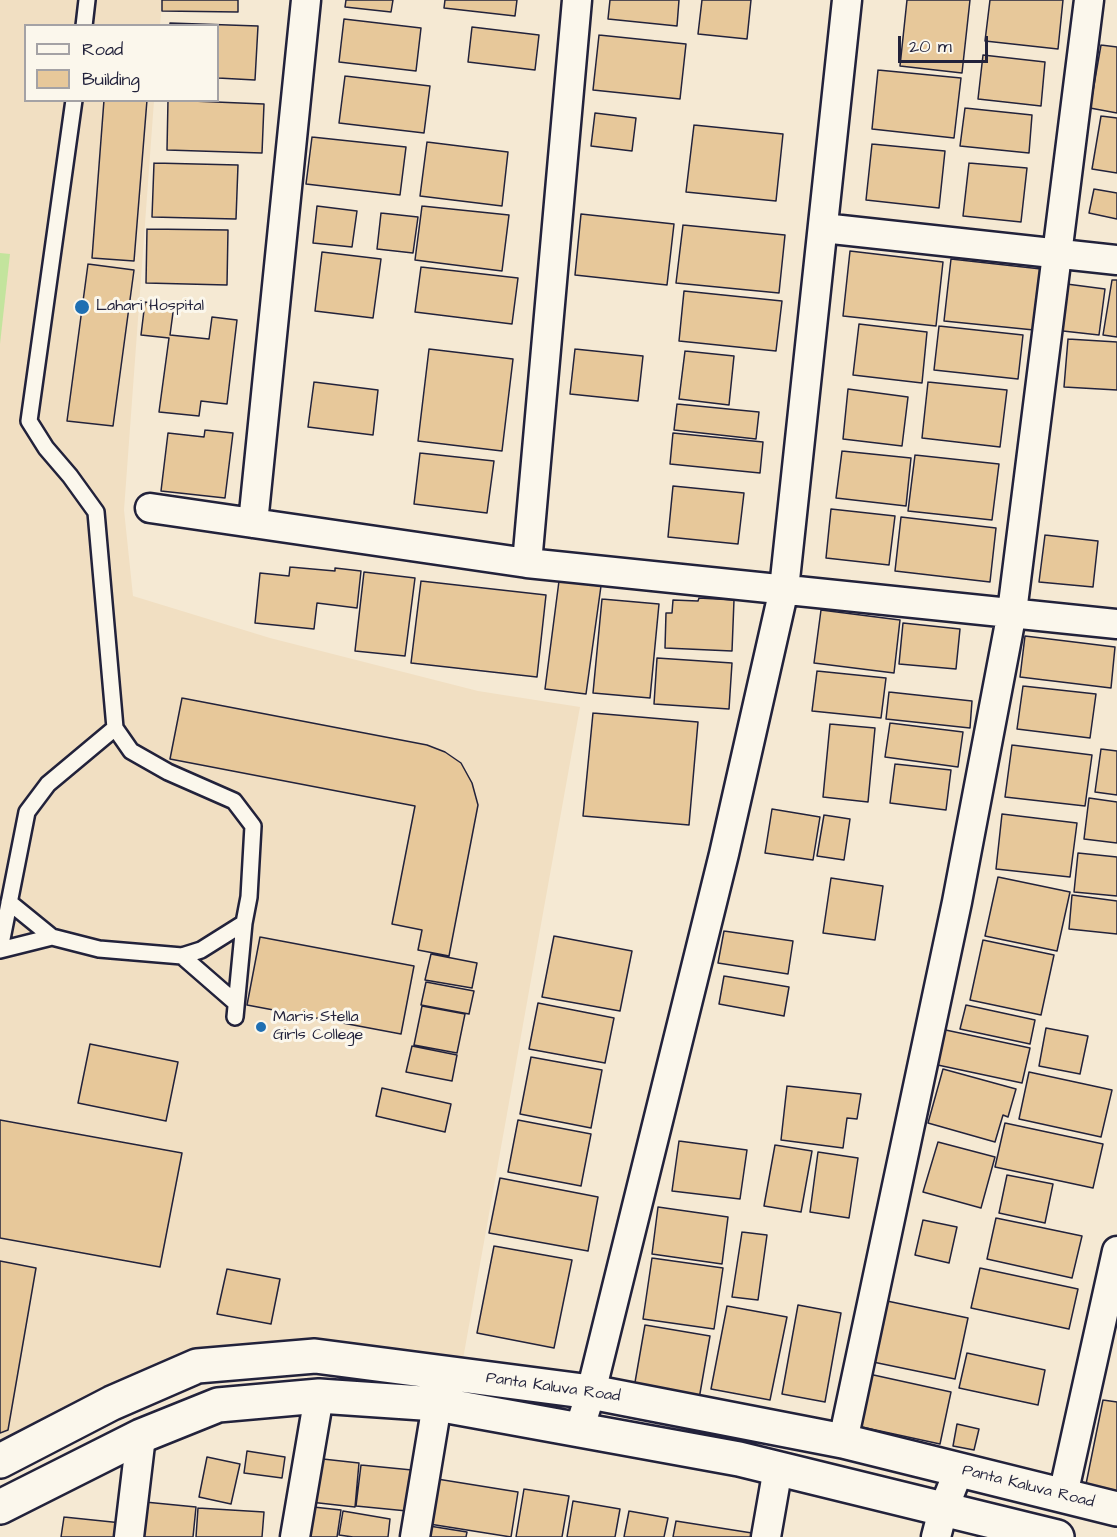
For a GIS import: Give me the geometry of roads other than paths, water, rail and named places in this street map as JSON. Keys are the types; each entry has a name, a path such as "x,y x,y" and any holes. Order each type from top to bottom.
{"street":[{"path":"253,523 306,0"},
{"path":"527,563 577,0"},
{"path":"579,1430 591,1392 724,855 784,590 847,0"},
{"path":"843,1441 957,902 1012,612 1089,0"},
{"path":"823,228 1117,260"},
{"path":"150,508 527,563 1117,624"},
{"path":"1063,1495 1117,1251"},
{"name":"Panta Kaluva Road","path":"0,1461 112,1403 197,1365 315,1356 591,1392 843,1441 1117,1509"},
{"path":"295,1537 319,1396"},
{"name":"Panta Kaluva Road","path":"0,1507 141,1436 218,1405 319,1396 436,1404 739,1459 887,1494 939,1524 1057,1537"},
{"path":"414,1537 436,1404"},
{"path":"129,1537 141,1436"},
{"path":"766,1537 778,1468"},
{"path":"939,1524 959,1470"}],"lane":[{"path":"84,24 87,0"},
{"path":"74,102 29,421 46,448 96,512 115,728 131,751 168,772 234,801 253,826 249,897 244,923 236,1010 182,956"},
{"path":"52,937 0,949 27,812 48,784 115,728"},
{"path":"9,902 52,937 99,949 182,956 201,950 244,923"}],"place":[{"name":"Lahari Hospital","path":"82,307"},
{"name":"Maris Stella Girls College","path":"261,1027"}]}
